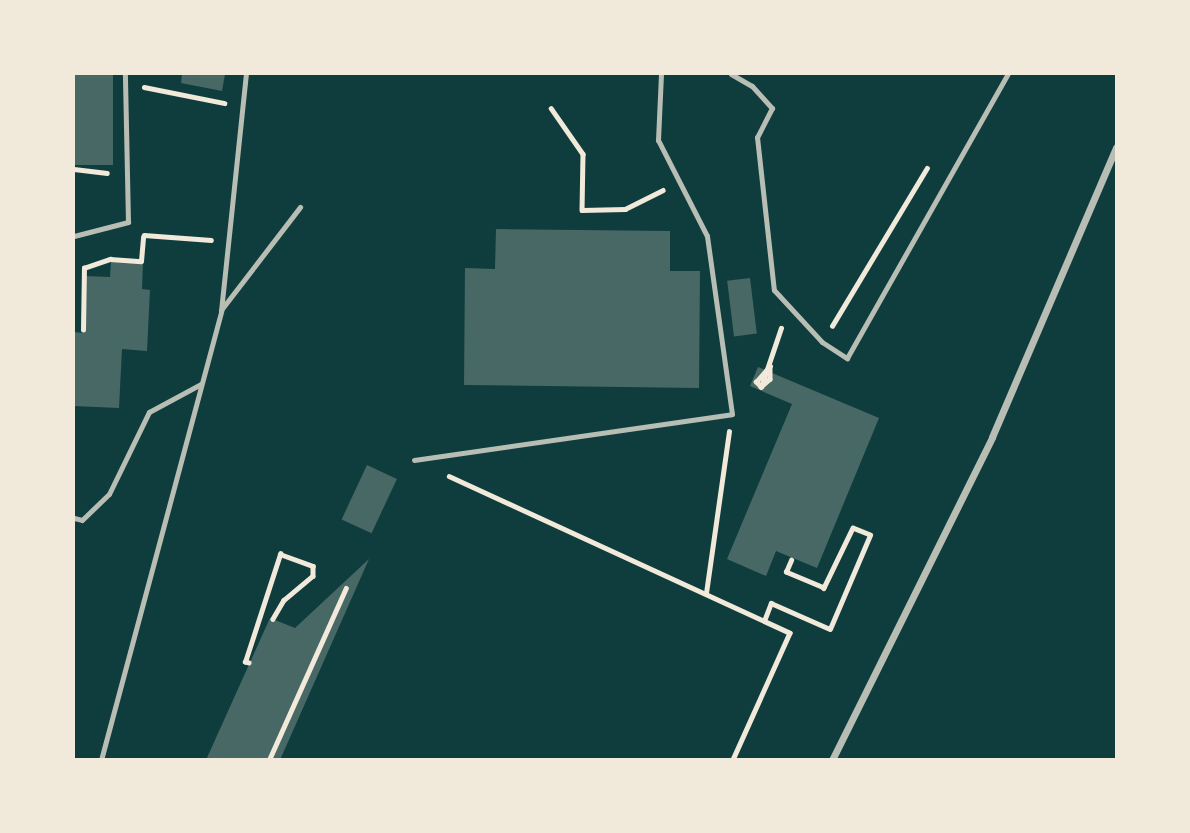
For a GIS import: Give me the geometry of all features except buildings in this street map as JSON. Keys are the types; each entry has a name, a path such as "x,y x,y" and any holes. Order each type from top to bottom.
{"street":[{"path":"832,760 992,437 1116,147"}],"lane":[{"path":"74,236 128,222 125,74"},
{"path":"101,760 221,311 246,74"},
{"path":"414,460 732,414 707,236 659,140 661,74"},
{"path":"731,74 752,86 772,108 757,136 774,290 822,342 847,358 1008,74"},
{"path":"221,311 300,207"},
{"path":"74,518 82,520 109,494 149,412 202,383"}],"path":[{"path":"125,81 221,103"},
{"path":"551,108 583,154 582,210 625,209 679,182"},
{"path":"822,342 928,168"},
{"path":"74,169 107,171 107,176"},
{"path":"144,235 195,237"},
{"path":"79,329 84,268 81,258"},
{"path":"84,268 110,259 141,261"},
{"path":"770,366 756,382 761,387 769,379 770,366 788,307"},
{"path":"706,593 732,414"},
{"path":"414,460 790,633 733,760"},
{"path":"764,621 771,603 830,629 870,535 853,527 824,588 786,572 791,560"},
{"path":"249,663 244,662 280,554 313,566 313,576 284,600 273,619"},
{"path":"269,760 346,588"}]}
